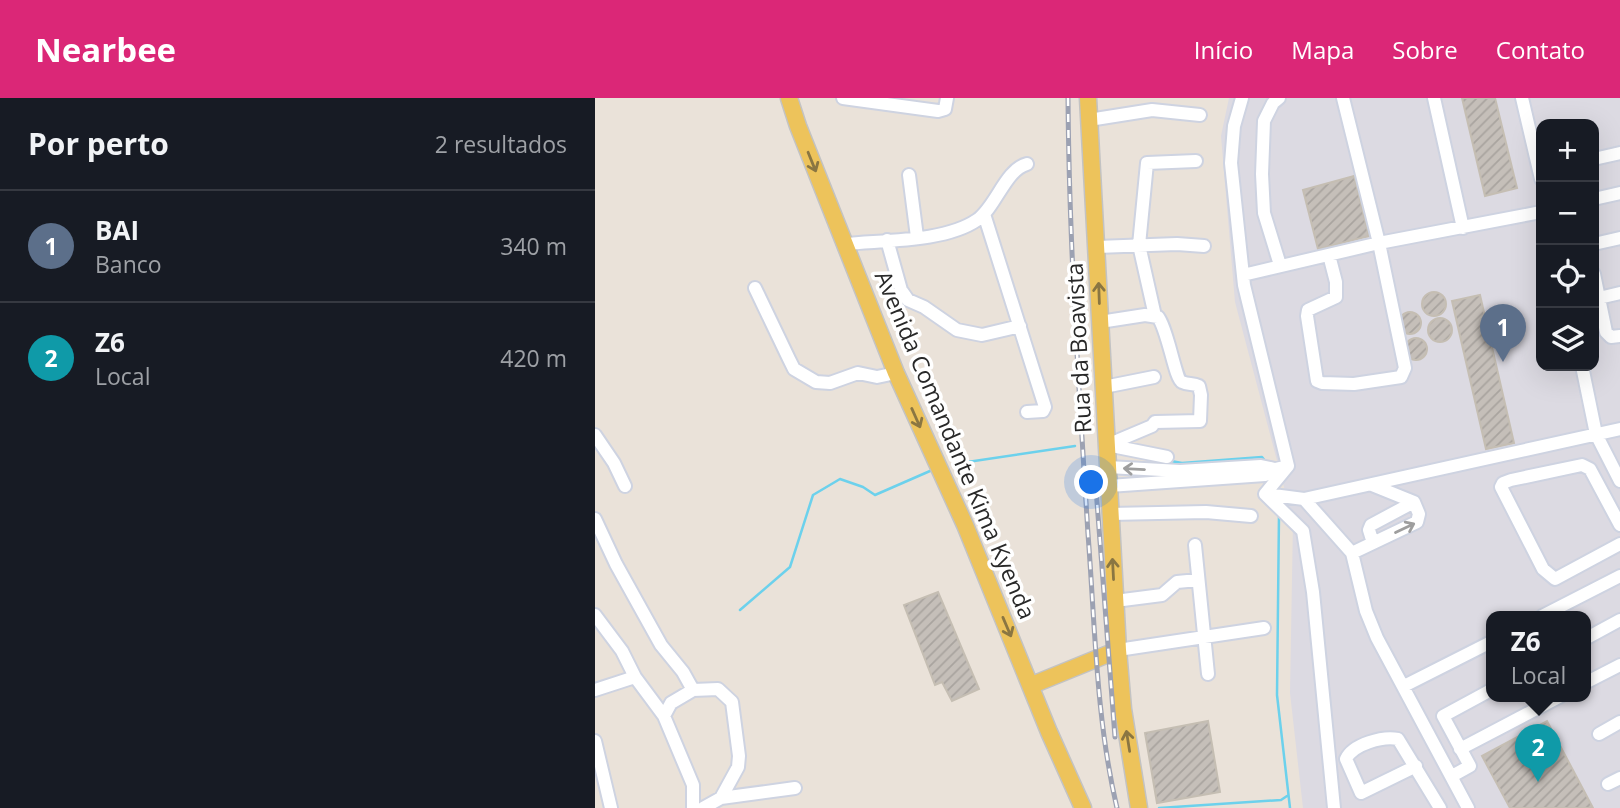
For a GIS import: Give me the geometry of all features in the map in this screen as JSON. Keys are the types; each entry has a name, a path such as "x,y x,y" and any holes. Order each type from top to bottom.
{"main road":[{"name":"Avenida Comandante Kima Kyenda","path":"789,98 798,127 896,373 965,525 1083,808"},
{"name":"Rua da Boavista","path":"1088,98 1115,601 1123,709 1139,808"},
{"path":"1032,685 1119,651"}],"street":[{"path":"843,98 943,111 946,109 947,98"},
{"path":"1135,98 1135,113"},
{"path":"1243,98 1234,125 1231,163 1243,275 1289,466"},
{"path":"1279,98 1273,103 1265,121 1262,174 1264,214 1280,265"},
{"path":"1329,254 1336,282 1336,297 1308,310 1307,316 1317,381 1354,384 1401,377 1405,368 1379,243 1343,98"},
{"path":"1434,98 1463,228"},
{"path":"1522,98 1536,153"},
{"path":"1089,120 1152,110 1200,115"},
{"path":"1599,158 1620,153"},
{"path":"1155,316 1139,245 1147,163 1196,161"},
{"path":"845,244 948,232 971,223 984,214 1018,168 1027,164"},
{"path":"909,175 917,237"},
{"path":"1599,198 1620,193"},
{"path":"1243,275 1379,243 1536,213"},
{"path":"984,214 1045,408 1043,411 1027,412"},
{"path":"1599,243 1620,238"},
{"path":"887,240 901,290 908,300 924,307 957,330 993,334 1020,326"},
{"path":"1097,247 1204,246"},
{"path":"755,288 794,369 803,376 823,383 858,373 877,377 896,373"},
{"path":"1620,293 1599,298 1606,332 1611,337 1620,336"},
{"path":"1100,323 1145,315 1160,319 1171,347 1176,376 1181,382 1196,384 1201,389 1200,421 1155,422 1152,426 1107,445"},
{"path":"1583,371 1596,434 1620,481"},
{"path":"1104,387 1154,377"},
{"path":"1265,494 1304,499 1620,429"},
{"path":"595,435 614,463 625,486"},
{"path":"1107,445 1167,457"},
{"path":"1620,526 1590,469 1582,465 1511,480 1503,483 1501,487 1543,569 1555,579 1620,544"},
{"path":"1108,467 1180,471 1261,466 1275,469"},
{"path":"1109,486 1265,475 1275,469 1289,466"},
{"path":"1265,494 1289,466"},
{"path":"1352,553 1417,522 1419,514 1414,502 1372,485"},
{"path":"1265,494 1303,531 1314,592 1334,808"},
{"path":"1607,504 1620,498"},
{"path":"1304,499 1352,553 1366,611 1377,638 1468,808"},
{"path":"1373,543 1369,530 1371,525 1414,502"},
{"path":"1110,514 1206,512 1251,516"},
{"path":"595,519 616,564 661,645 683,672 693,690"},
{"path":"1195,545 1209,674"},
{"path":"1552,611 1620,576"},
{"path":"1115,601 1162,595 1177,582 1198,580"},
{"path":"595,615 664,716 693,785 693,808"},
{"path":"1591,636 1620,620"},
{"path":"1119,651 1264,628"},
{"path":"1404,686 1486,645"},
{"path":"1591,681 1620,665"},
{"path":"595,690 635,677"},
{"path":"664,716 671,703 693,690 719,689 732,702 738,767 721,798"},
{"path":"1452,776 1470,766 1443,716 1486,693"},
{"path":"1460,749 1550,702"},
{"path":"1599,734 1620,722"},
{"path":"1416,766 1361,793 1346,759 1349,752 1385,737 1398,738 1416,766 1434,806"},
{"path":"595,740 611,808"},
{"path":"1608,784 1620,778"},
{"path":"703,808 721,798 795,788"}],"shaded area":[{"path":"1229,98 1620,98 1620,808 1303,808 1290,693 1293,521 1235,302 1221,136"}],"building":[{"path":"1462,98 1495,98 1517,188 1485,196"},
{"path":"1354,176 1369,236 1318,249 1303,190"},
{"path":"1434,292 1442,296 1446,304 1442,312 1434,316 1426,312 1422,304 1426,296"},
{"path":"1480,295 1514,443 1486,449 1452,301"},
{"path":"1410,312 1418,315 1421,323 1418,331 1410,334 1402,331 1399,323 1402,315"},
{"path":"1440,318 1448,322 1452,330 1448,338 1440,342 1432,338 1428,330 1432,322"},
{"path":"1416,338 1424,341 1427,349 1424,357 1416,360 1408,357 1405,349 1408,341"},
{"path":"938,592 979,689 952,701 942,682 935,685 904,605"},
{"path":"1208,721 1220,792 1157,803 1145,733"},
{"path":"1547,721 1593,808 1510,808 1482,756"}],"waterway":[{"path":"954,464 1075,446"},
{"path":"1171,461 1182,463 1262,457 1266,462"},
{"path":"740,610 790,567 813,495 840,479 863,487 875,495 930,471"},
{"path":"1279,514 1277,695 1290,808"},
{"path":"1159,808 1281,800 1287,796"}],"railway":[{"path":"1068,98 1075,316 1095,637 1100,706 1117,808"},
{"path":"1096,489 1115,737"}],"place":[{"name":"BAI","path":"1503,362"},
{"name":"Z6","path":"1538,782"}]}
